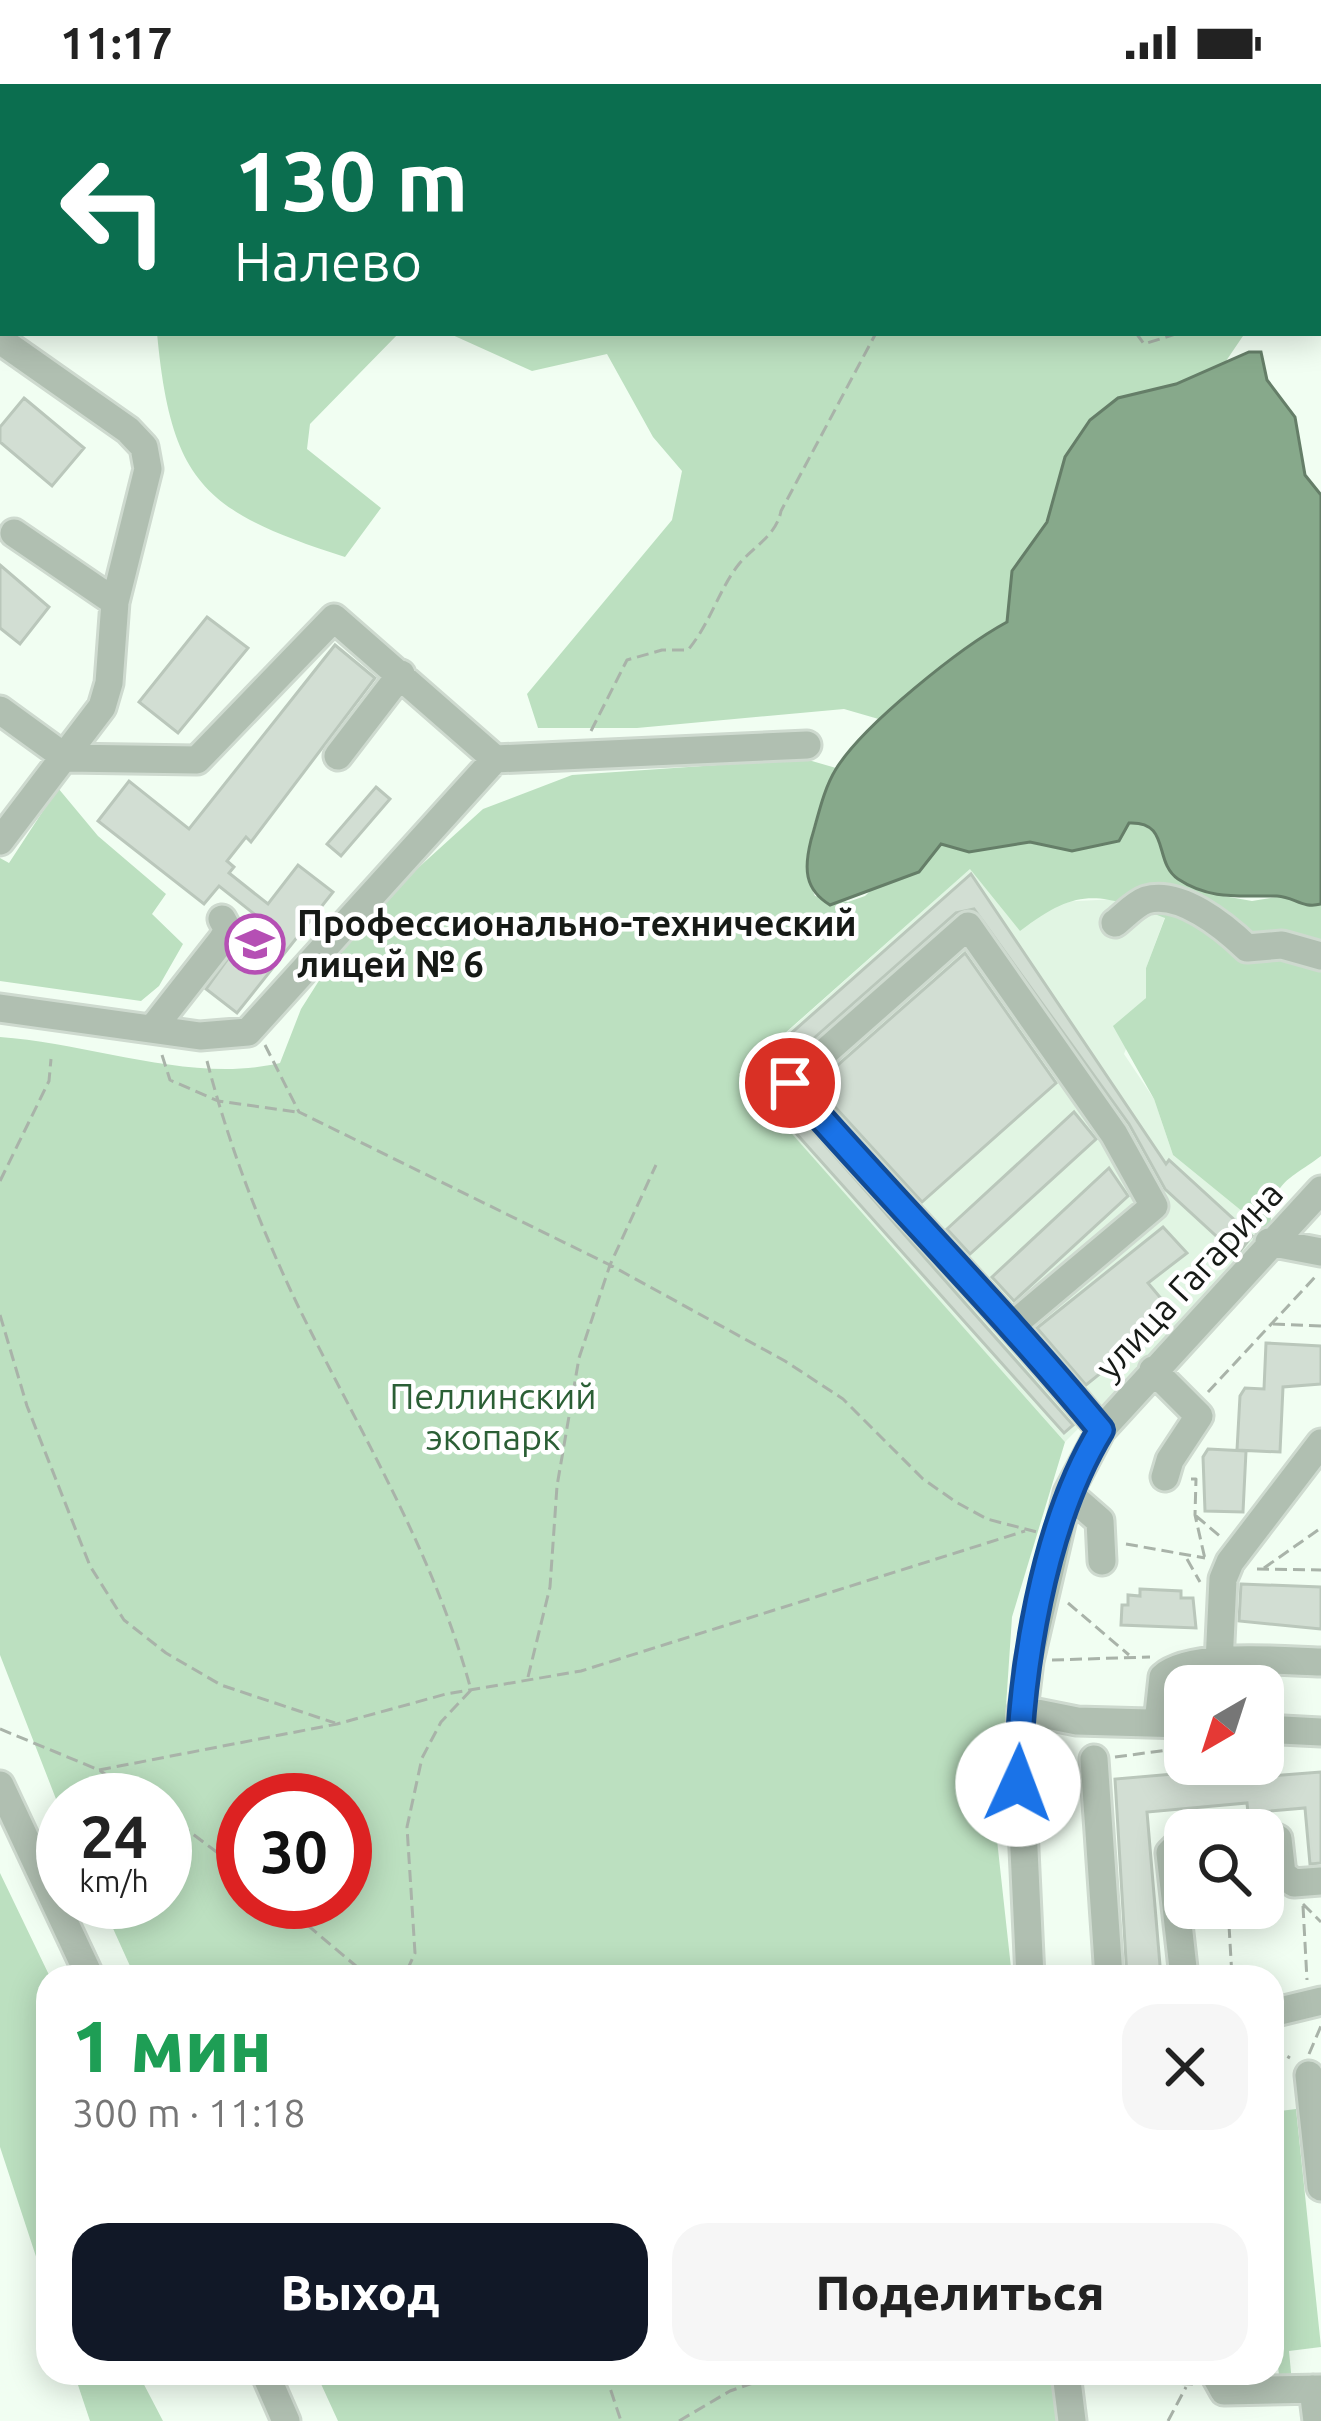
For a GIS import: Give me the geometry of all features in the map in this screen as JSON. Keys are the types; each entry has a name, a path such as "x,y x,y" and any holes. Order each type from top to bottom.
{"street":[{"path":"0,340 128,430 144,447 148,469 115,602 106,695 66,758 0,841"},
{"path":"14,533 115,602"},
{"path":"0,710 66,758 197,760 334,618 495,759 807,745"},
{"path":"338,756 401,674"},
{"path":"0,1008 200,1036 248,1032 495,759"},
{"path":"1115,923 1143,901 1165,899 1207,915 1247,947 1282,945 1321,956"},
{"path":"153,1028 222,940 228,930 222,919"},
{"path":"1014,1324 1154,1207 1114,1134 968,926 790,1083 904,1214 1014,1324 1101,1430"},
{"name":"улица Гагарина","path":"1030,1965 1032,1882 1018,1784 1022,1710 1068,1493 1101,1430 1321,1190"},
{"path":"1269,1243 1321,1252"},
{"path":"1153,1370 1194,1406 1198,1425 1170,1460 1165,1478"},
{"path":"1219,1663 1232,1560 1321,1443"},
{"path":"1068,1493 1093,1512 1102,1550"},
{"path":"1201,1665 1321,1662"},
{"path":"1022,1710 1077,1721 1164,1723"},
{"path":"1284,1730 1321,1732"},
{"path":"1094,1760 1108,1965"},
{"path":"0,1785 84,1965"},
{"path":"1284,1876 1294,1883 1321,1881"},
{"path":"1177,1929 1182,1965"},
{"path":"1284,2012 1317,2010"},
{"path":"1311,2078 1321,2187"},
{"path":"270,2385 286,2421"},
{"path":"1067,2385 1072,2421"},
{"path":"1214,2385 1224,2391 1317,2389 1317,2421"}],"path":[{"path":"580,739 595,728 627,661 662,650 688,650 707,626 741,562 778,526 781,511 873,336"},
{"path":"1138,336 1144,344 1169,336"},
{"path":"153,1028 170,1080 218,1101 299,1112 610,1265 843,1399 923,1479 956,1502 1057,1536"},
{"path":"248,1032 271,1050 299,1112"},
{"path":"200,1036 218,1101 297,1303 376,1451 452,1624 471,1690"},
{"path":"0,1180 50,1082 50,1059"},
{"path":"529,1680 550,1587 556,1486 578,1358 610,1265 656,1165"},
{"path":"1194,1406 1321,1271"},
{"path":"0,1315 27,1406 90,1566 124,1620 166,1653 221,1685 337,1724"},
{"path":"1271,1324 1321,1326"},
{"path":"1165,1478 1196,1479 1195,1515 1232,1560"},
{"path":"1263,1569 1321,1528"},
{"path":"99,1770 580,1671 1028,1530"},
{"path":"1102,1550 1232,1560 1263,1569 1321,1570"},
{"path":"1057,1594 1130,1656"},
{"path":"1030,1661 1130,1656 1156,1658 1169,1665"},
{"path":"410,1965 415,1953 407,1827 422,1758 441,1722 471,1690"},
{"path":"0,1729 104,1773"},
{"path":"1036,1764 1164,1751"},
{"path":"192,1833 216,1852"},
{"path":"1303,1904 1317,2010 1311,2078"},
{"path":"312,1929 355,1965"},
{"path":"1230,1929 1231,1965"},
{"path":"609,2385 621,2421"},
{"path":"679,2421 749,2385"},
{"path":"1168,2421 1200,2385"}],"shaded area":[{"path":"1249,352 1261,352 1267,380 1295,417 1305,475 1321,495 1321,904 1277,896 1215,894 1190,886 1170,872 1151,829 1129,823 1119,841 1072,851 1030,842 969,852 941,844 919,872 830,905 821,899 808,877 807,860 821,804 836,769 914,688 1007,622 1012,571 1047,522 1065,457 1090,420 1118,398 1176,384"},
{"path":"971,868 1058,902 1117,899 1165,917 1146,968 1146,998 1124,1054 1154,1099 1173,1155 1270,1234 1065,1442 739,1075"}],"green space":[{"path":"157,336 396,336 310,424 307,449 381,508 345,557 259,524 204,485 186,458 163,384"},
{"path":"455,336 1243,336 1224,364 1176,384 1118,398 1090,420 1059,481 1047,522 1012,571 1007,622 952,658 882,720 844,709 637,728 538,728 527,694 672,520 682,471 653,437 607,354 532,371"},
{"name":"Пеллинский экопарк","path":"805,759 836,768 809,848 815,896 848,902 865,896 878,883 919,872 941,844 969,852 1030,842 1072,851 1119,841 1129,822 1143,822 1157,832 1167,868 1212,894 1252,901 1283,896 1321,904 1321,1156 1277,1193 1270,1234 1173,1155 1154,1099 1113,1026 1146,998 1146,968 1165,918 1123,903 1089,898 1074,901 1020,931 970,869 739,1074 1065,1442 1012,1617 997,1840 1011,1965 130,1965 113,1929 192,1929 192,1773 46,1773 0,1655 0,1037 176,1066 246,1068 280,1063 301,1009 353,927 483,809 572,775"},
{"path":"58,788 98,836 166,894 152,914 183,944 159,986 141,1001 0,981 0,858 9,863"},
{"path":"0,1873 44,1965 36,1965 36,2256 0,2147"},
{"path":"1296,2109 1321,2347 1289,2351 1292,2383 1284,2384 1284,2110"},
{"path":"78,2385 144,2385 163,2421 90,2421"},
{"path":"322,2385 1053,2385 1057,2421 338,2421"}],"building":[{"path":"24,398 84,448 52,486 0,442 0,427"},
{"path":"0,565 49,607 20,644 0,628"},
{"path":"207,617 248,648 178,733 139,702"},
{"path":"335,645 375,678 251,842 246,837 227,861 234,867 229,873 268,904 298,865 333,892 237,1013 206,989 258,917 219,886 204,904 98,821 129,781 189,829"},
{"path":"376,787 390,799 341,856 327,844"},
{"path":"971,874 1166,1164 1169,1160 1252,1236 1237,1255 1165,1189 1129,1124 974,909 956,913 778,1070 772,1085 1073,1425 1064,1433 744,1075"},
{"path":"965,953 1056,1083 922,1202 815,1085"},
{"path":"1074,1112 1096,1139 970,1254 947,1229"},
{"path":"1109,1168 1128,1196 1014,1301 992,1277"},
{"path":"1163,1227 1187,1253 1148,1283 1174,1314 1086,1385 1037,1328"},
{"path":"1266,1343 1321,1346 1321,1384 1283,1387 1280,1452 1237,1450 1240,1396 1245,1388 1264,1389"},
{"path":"1208,1449 1246,1451 1243,1512 1205,1511 1203,1457"},
{"path":"1241,1584 1321,1587 1321,1629 1239,1621"},
{"path":"1140,1589 1181,1591 1181,1598 1193,1598 1196,1628 1121,1625 1122,1605 1128,1605 1128,1595 1140,1596"},
{"path":"1321,1772 1321,1863 1310,1864 1305,1808 1248,1809 1247,1803 1147,1812 1160,1965 1126,1965 1115,1779 1164,1775 1164,1785 1284,1785 1284,1775"}],"place":[{"name":"Профессионально-технический лицей № 6","path":"255,944"}],"route":[{"path":"790,1083 904,1214 1014,1324 1101,1430 1073,1479 1044,1591 1025,1686 1018,1784"}]}
